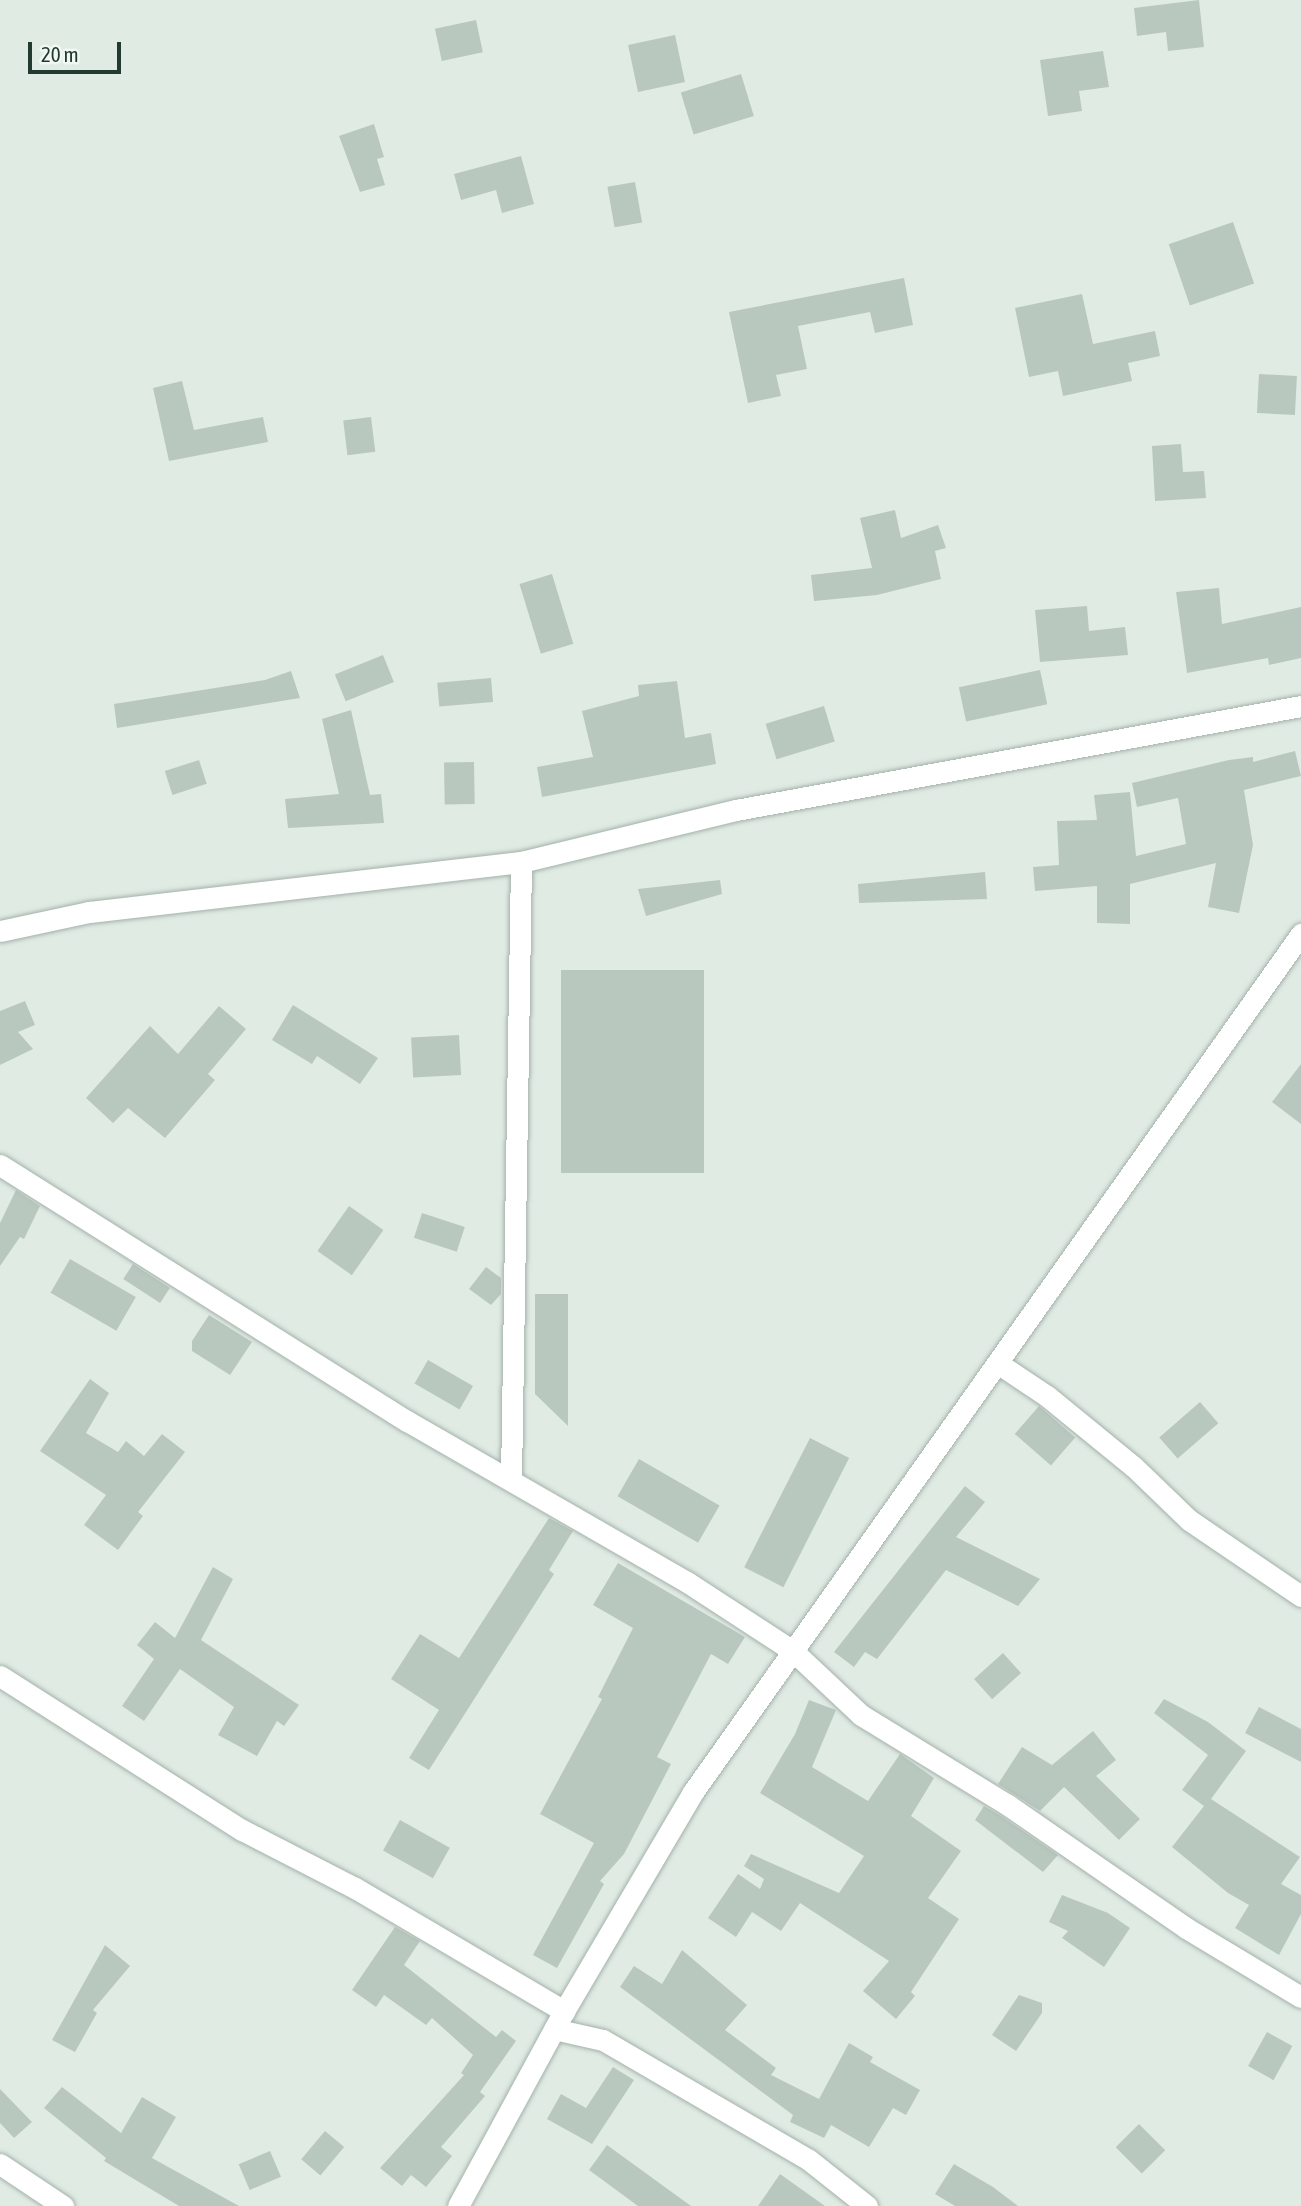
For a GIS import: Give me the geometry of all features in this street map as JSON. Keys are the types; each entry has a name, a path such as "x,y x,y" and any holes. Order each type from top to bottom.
{"street":[{"path":"0,932 89,912 521,862 736,810 1301,706"},
{"path":"510,1479 521,862"},
{"path":"458,2206 559,2020 693,1792 999,1364 1301,934"},
{"path":"0,1165 407,1421 510,1479 549,1506 687,1582 793,1651 861,1716 1008,1805 1186,1928 1301,1997"},
{"path":"999,1364 1047,1396 1125,1459 1189,1520 1301,1596"},
{"path":"0,1676 242,1830 355,1888 559,2020 603,2040 809,2160 867,2206"},
{"path":"0,2164 63,2206"}],"building":[{"path":"1199,0 1204,47 1168,51 1166,32 1137,36 1134,8"},
{"path":"476,20 483,52 442,61 435,29"},
{"path":"675,35 685,82 638,92 628,45"},
{"path":"1103,51 1109,87 1079,91 1082,111 1048,116 1040,60"},
{"path":"741,74 754,116 694,134 681,92"},
{"path":"374,124 384,157 377,159 385,185 360,192 339,136"},
{"path":"521,156 534,204 502,213 496,190 461,200 454,174"},
{"path":"635,182 642,222 615,227 607,187"},
{"path":"1233,222 1254,283 1190,306 1169,244"},
{"path":"904,278 913,325 875,333 870,312 798,326 807,369 776,375 781,396 748,403 729,312"},
{"path":"1082,294 1093,344 1155,331 1160,356 1128,363 1132,381 1063,396 1058,371 1029,377 1015,308"},
{"path":"1259,374 1297,376 1295,415 1257,413"},
{"path":"182,381 194,430 263,417 268,442 169,461 153,388"},
{"path":"371,417 375,452 347,455 343,420"},
{"path":"1181,444 1183,472 1204,471 1206,498 1155,501 1152,446"},
{"path":"895,510 901,538 938,525 946,548 935,551 941,579 877,595 814,601 811,575 872,568 860,518"},
{"path":"552,574 573,644 541,654 519,584"},
{"path":"1219,588 1222,624 1301,607 1301,658 1269,665 1268,658 1187,673 1176,592"},
{"path":"1087,606 1089,631 1125,627 1128,655 1040,662 1035,610"},
{"path":"383,655 394,682 346,701 335,674"},
{"path":"1040,670 1047,704 966,721 959,687"},
{"path":"291,671 300,698 117,728 114,704 265,680"},
{"path":"491,678 493,702 439,707 437,683"},
{"path":"677,681 685,738 711,733 716,764 542,797 537,767 593,757 582,711 639,696 638,685"},
{"path":"824,706 835,741 776,759 766,724"},
{"path":"351,710 370,795 381,794 384,823 288,828 285,799 339,794 322,719"},
{"path":"1295,751 1301,776 1244,790 1253,845 1239,913 1208,907 1216,863 1130,884 1130,924 1097,923 1097,886 1035,891 1033,867 1059,865 1057,821 1097,820 1094,795 1130,792 1136,856 1186,844 1178,798 1137,807 1132,783 1229,760 1253,757 1253,762"},
{"path":"199,760 207,784 172,795 165,771"},
{"path":"474,762 475,804 445,805 444,763"},
{"path":"985,872 987,899 859,903 858,884"},
{"path":"720,880 722,894 646,916 638,889"},
{"path":"561,970 704,970 704,1173 561,1173"},
{"path":"25,1001 35,1025 18,1032 33,1049 0,1065 0,1011"},
{"path":"293,1005 378,1058 360,1084 317,1056 312,1064 272,1040"},
{"path":"219,1006 246,1029 208,1074 215,1080 165,1138 128,1108 113,1123 86,1098 150,1026 178,1054"},
{"path":"459,1035 461,1075 413,1077 411,1038"},
{"path":"1301,1064 1301,1124 1272,1102"},
{"path":"16,1190 40,1206 24,1239 20,1237 0,1266 0,1223"},
{"path":"349,1206 383,1230 352,1275 317,1251"},
{"path":"422,1213 465,1227 457,1252 414,1238"},
{"path":"70,1259 136,1297 116,1331 50,1293"},
{"path":"133,1264 170,1288 160,1303 123,1279"},
{"path":"486,1267 501,1278 501,1294 491,1305 469,1289"},
{"path":"535,1294 568,1294 568,1426 535,1394"},
{"path":"209,1315 252,1342 230,1375 192,1351 192,1341"},
{"path":"428,1360 473,1386 460,1409 415,1383"},
{"path":"90,1379 109,1393 86,1433 118,1452 126,1441 144,1456 162,1434 185,1452 138,1512 143,1516 118,1550 84,1525 106,1495 40,1451"},
{"path":"1200,1402 1218,1423 1178,1459 1159,1437"},
{"path":"1039,1406 1075,1437 1051,1465 1015,1434"},
{"path":"810,1438 849,1458 783,1587 744,1567"},
{"path":"639,1459 720,1506 698,1543 618,1496"},
{"path":"965,1486 985,1502 956,1537 1040,1579 1018,1606 946,1570 877,1659 865,1652 854,1667 834,1652"},
{"path":"549,1518 573,1531 549,1570 554,1574 429,1770 409,1758 439,1710 391,1679 420,1634 459,1658"},
{"path":"618,1563 745,1637 728,1664 711,1654 657,1757 671,1764 624,1854 600,1881 604,1884 557,1968 533,1955 594,1843 540,1814 602,1699 598,1697 633,1628 593,1605"},
{"path":"213,1567 233,1579 201,1640 299,1705 284,1726 277,1721 257,1756 218,1735 234,1707 180,1669 144,1721 122,1706 154,1659 137,1645 155,1622 175,1638"},
{"path":"1003,1653 1021,1673 992,1699 974,1679"},
{"path":"1164,1699 1208,1722 1246,1751 1211,1799 1300,1857 1281,1884 1301,1895 1301,1914 1279,1955 1235,1928 1249,1905 1228,1893 1172,1847 1204,1806 1182,1790 1208,1755 1154,1713"},
{"path":"809,1700 836,1710 812,1767 868,1801 900,1754 934,1778 911,1816 961,1851 928,1898 959,1919 911,1992 915,1996 896,2019 863,1991 889,1961 800,1903 781,1931 752,1912 736,1937 708,1918 738,1874 760,1889 764,1879 744,1866 751,1854 839,1893 864,1856 760,1793 795,1734"},
{"path":"1259,1707 1301,1729 1301,1762 1245,1733"},
{"path":"1093,1731 1116,1760 1096,1776 1140,1819 1119,1840 1064,1787 1040,1811 998,1784 1022,1747 1052,1765"},
{"path":"984,1806 1058,1855 1043,1872 975,1820"},
{"path":"400,1820 450,1848 433,1878 383,1851"},
{"path":"1062,1895 1108,1913 1130,1928 1104,1967 1062,1938 1068,1931 1049,1922"},
{"path":"395,1927 420,1941 404,1965 496,2037 502,2030 516,2041 480,2092 485,2096 441,2147 452,2156 426,2187 411,2175 402,2186 380,2168 464,2075 461,2073 473,2055 432,2018 426,2025 384,1995 376,2007 352,1990"},
{"path":"105,1945 130,1966 93,2010 97,2013 75,2052 52,2040"},
{"path":"682,1950 747,2005 725,2030 776,2068 771,2075 819,2099 849,2043 873,2057 870,2062 920,2090 906,2115 893,2108 869,2147 831,2125 824,2138 790,2122 793,2115 620,1987 634,1966 662,1984"},
{"path":"1019,1995 1042,2003 1042,2013 1016,2051 992,2035"},
{"path":"1267,2032 1292,2046 1273,2080 1248,2066"},
{"path":"613,2067 634,2080 592,2144 547,2119 561,2094 586,2108"},
{"path":"62,2087 121,2133 142,2097 176,2117 152,2158 239,2206 179,2206 104,2161 106,2158 44,2108"},
{"path":"0,2089 32,2122 14,2138 0,2123"},
{"path":"1139,2124 1165,2150 1142,2173 1116,2147"},
{"path":"325,2131 344,2147 320,2175 301,2159"},
{"path":"607,2145 691,2206 638,2206 589,2170"},
{"path":"270,2151 281,2177 250,2190 239,2164"},
{"path":"954,2164 993,2187 1018,2206 955,2206 935,2194"},
{"path":"780,2174 825,2206 758,2206"}]}
